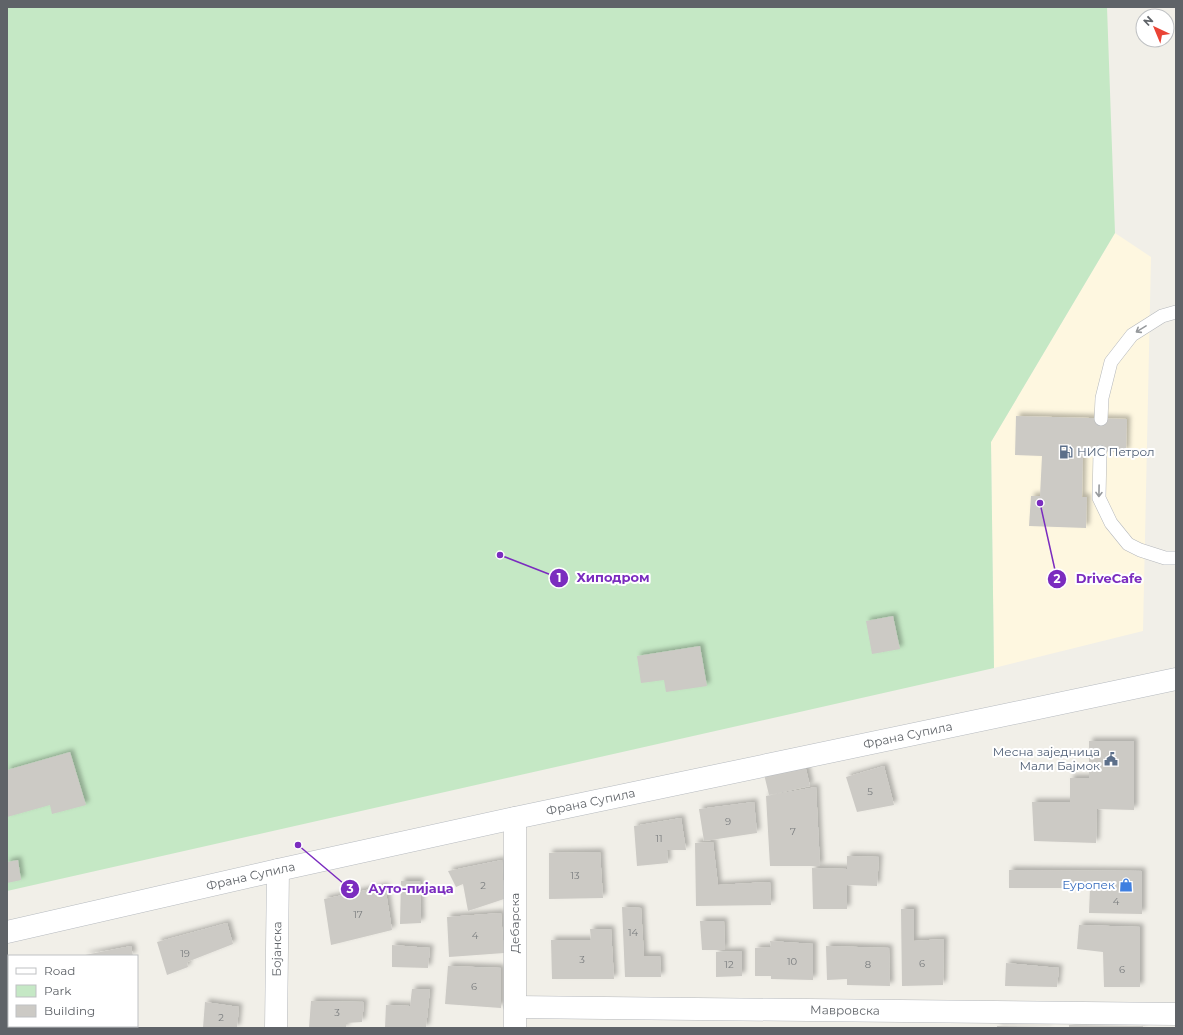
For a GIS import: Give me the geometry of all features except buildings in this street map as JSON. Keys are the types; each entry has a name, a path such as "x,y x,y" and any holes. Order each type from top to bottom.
{"street":[{"name":"Франа Супила","path":"7,932 278,870 516,818 1176,679"},
{"name":"Дебарска","path":"515,1018 516,818"},
{"name":"Бојанска","path":"276,1028 278,870"},
{"name":"Мавровска","path":"515,1018 1176,1014"}],"lane":[{"path":"1101,419 1102,398 1111,362 1132,335 1162,316 1176,312"},
{"path":"1100,452 1099,498 1111,523 1128,544 1140,550 1165,558 1176,558"}],"shaded area":[{"path":"1115,233 1151,257 1143,631 994,668 991,442"}],"green space":[{"path":"7,7 1107,7 1115,233 991,442 994,668 7,891"}],"place":[{"name":"НИС Петрол","path":"1066,452"},
{"name":"DriveCafe","path":"1040,503"},
{"name":"Хиподром","path":"500,555"},
{"name":"Месна заједница Мали Бајмок","path":"1111,759"},
{"name":"Ауто-пијаца","path":"298,845"},
{"name":"Еуропек","path":"1126,885"}]}
